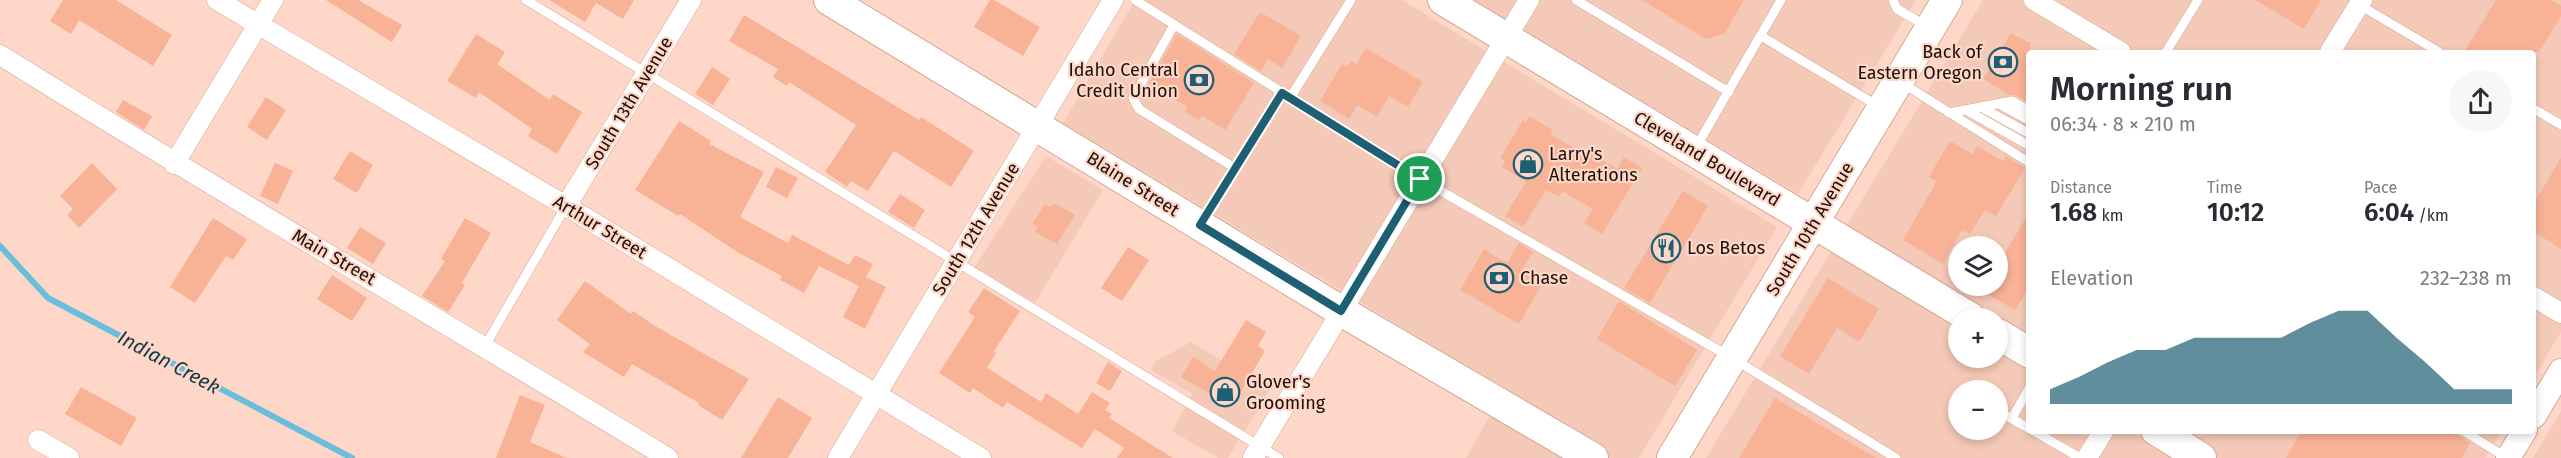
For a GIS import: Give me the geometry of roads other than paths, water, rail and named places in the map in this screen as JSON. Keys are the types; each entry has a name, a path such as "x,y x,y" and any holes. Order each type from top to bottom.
{"main road":[{"name":"Blaine Street","path":"829,0 1341,311 1593,458"},
{"name":"Cleveland Boulevard","path":"1443,0 1954,308"},
{"name":"South 10th Avenue","path":"1672,458 1947,0"},
{"path":"2008,340 2026,351"},
{"path":"2162,434 2201,458"}],"street":[{"name":"Arthur Street","path":"217,0 566,206 981,458"},
{"path":"174,164 273,0"},
{"name":"South 13th Avenue","path":"566,206 691,0"},
{"name":"South 12th Avenue","path":"838,458 1113,0"},
{"path":"1257,452 1529,0"},
{"path":"2034,0 2118,50"},
{"path":"2331,50 2357,2"},
{"name":"Main Street","path":"0,54 174,164 485,346 668,458"},
{"path":"2536,298 2561,314"},
{"path":"2536,413 2561,371"},
{"path":"2087,458 2102,434"},
{"path":"2508,458 2523,434"},
{"path":"38,440 69,458"}],"lane":[{"path":"526,0 956,263 1257,452 1279,458"},
{"path":"1135,0 1420,179 1732,358 1896,458"},
{"path":"1200,225 1235,168 1351,0"},
{"path":"1576,0 1592,4 1729,92"},
{"path":"1694,151 1781,0"},
{"path":"1893,0 1897,9 1930,28"},
{"path":"2167,50 2198,0"},
{"path":"2357,2 2436,50"},
{"path":"1174,25 1133,98 1139,109 1235,168"},
{"path":"1761,36 1882,108"},
{"path":"1899,81 2026,161"},
{"path":"1949,113 2012,101 2026,109"},
{"path":"1998,104 2026,119"},
{"path":"1981,107 2026,132"},
{"path":"1966,110 2026,144"},
{"path":"2536,110 2561,125"},
{"path":"485,346 566,206"},
{"path":"2012,418 2026,394"},
{"path":"2008,416 2026,427"},
{"path":"2038,434 2080,458"},
{"path":"2469,434 2508,458"}],"waterway":[{"name":"Indian Creek","path":"0,246 48,298 352,458"}],"place":[{"name":"Back of Eastern Oregon","path":"2003,62"},
{"name":"Idaho Central Credit Union","path":"1199,80"},
{"name":"Larry's Alterations","path":"1528,164"},
{"name":"Los Betos","path":"1666,248"},
{"name":"Chase","path":"1499,278"},
{"name":"Glover's Grooming","path":"1225,392"}]}
